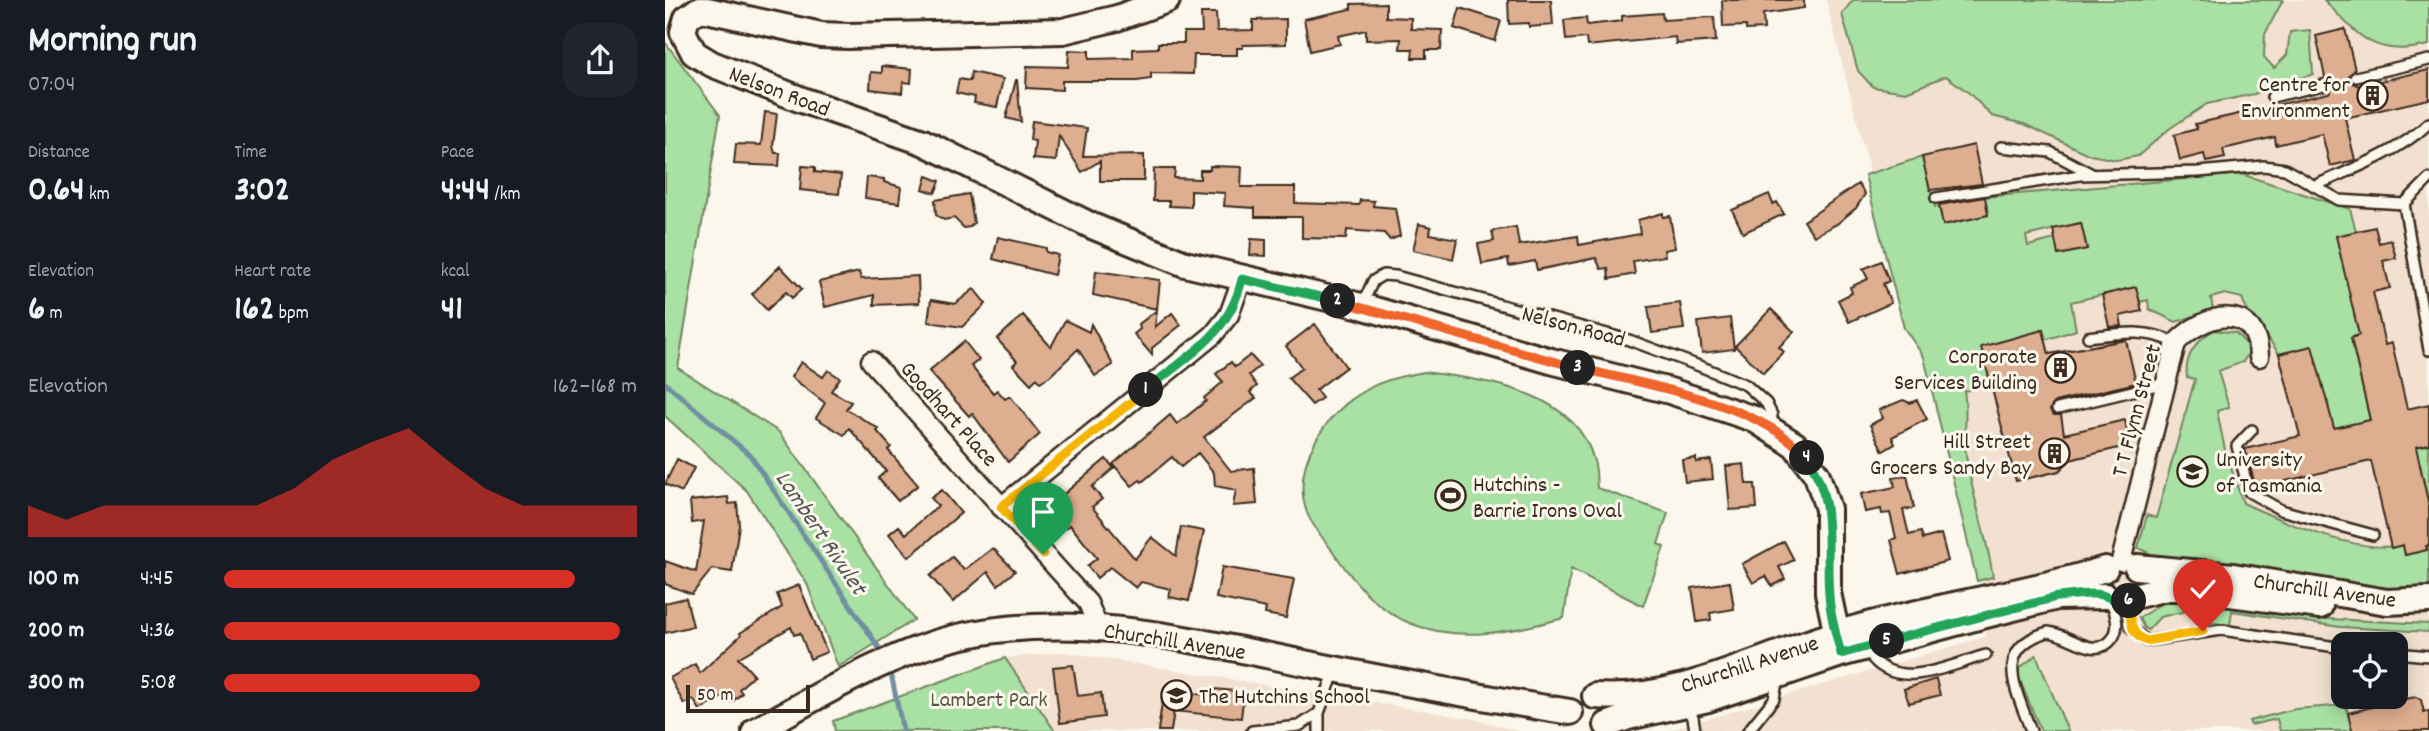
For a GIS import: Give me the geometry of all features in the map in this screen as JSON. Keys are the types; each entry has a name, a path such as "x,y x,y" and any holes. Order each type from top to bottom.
{"street":[{"name":"Nelson Road","path":"1167,0 1117,18 1063,31 919,37 834,36 698,10 687,18 683,32 694,53 712,64 802,100 923,142 1131,243 1185,264 1361,306 1551,361 1670,391 1736,411 1771,429 1802,452 1817,475 1828,509 1828,593 1838,644"},
{"path":"1001,507 1213,335 1229,315 1242,279"},
{"name":"T T Flynn Street","path":"2121,566 2176,343 2202,321 2230,317 2243,322 2255,333 2259,356"},
{"name":"Goodhart Place","path":"871,361 1088,603 1098,627"},
{"path":"2121,566 2143,578 2121,598 2100,582 2121,566"},
{"name":"Churchill Avenue","path":"1605,728 1628,717 1680,705 1778,676 1838,644 2121,566 2233,576 2388,602 2429,600"},
{"name":"Churchill Avenue","path":"1595,696 1624,698 1663,690 1759,660 2057,597 2121,598 2167,588 2186,588 2368,612 2429,613"},
{"name":"Churchill Avenue","path":"755,731 905,655 968,635 1064,626 1151,632 1461,695 1574,721"},
{"path":"1574,721 1577,699 1595,696 1609,708 1605,728"}],"lane":[{"path":"2356,77 2429,60"},
{"path":"2272,97 2327,84"},
{"path":"2314,186 2384,153 2417,134 2429,122"},
{"path":"2001,147 2050,152 2091,174"},
{"path":"1936,198 2091,174 2198,172 2264,166 2285,169 2339,200 2405,204 2429,179"},
{"path":"2405,204 2429,350"},
{"name":"Nelson Road","path":"1361,306 1373,281 1383,275 1396,276 1629,340 1746,385 1766,403 1772,415 1771,429"},
{"path":"2088,337 2134,331 2157,333 2176,343"},
{"path":"2057,409 2165,383"},
{"path":"2252,430 2237,446 2249,492 2281,510 2372,534"},
{"path":"2121,598 2131,628 2139,638 2151,642 2203,631 2222,630 2331,646"},
{"path":"2031,731 2011,674 2013,657 2023,643 2052,632 2095,648 2109,642 2116,631 2121,598"},
{"path":"2116,631 2131,628"},
{"path":"2408,654 2429,656"},
{"path":"1873,659 1893,675 1908,675 1986,655"},
{"path":"1748,731 1774,699 1778,676 1759,660"},
{"path":"1319,731 1319,713 1336,670"},
{"path":"1680,705 1693,717 1695,731"},
{"path":"1252,731 1299,726 1319,713"}],"shaded area":[{"name":"University of Tasmania","path":"1826,0 2429,0 2429,731 1666,731 1987,636 1972,590 1981,585 1933,356 1912,337"},
{"name":"The Hutchins School","path":"1064,652 1474,719 1520,731 1055,731 1005,658"}],"green space":[{"path":"1853,0 2283,0 2265,34 2264,57 2274,68 2287,55 2290,32 2310,30 2313,74 2254,94 2207,104 2169,129 2138,156 2117,160 2090,155 2024,124 1992,116 1969,93 1946,76 1906,92 1873,87 1858,71 1842,14"},
{"path":"2324,0 2429,0 2429,45 2394,49 2369,41"},
{"path":"665,42 720,115 678,368 779,432 914,620 838,667 807,584 747,491 665,416"},
{"path":"1922,157 1935,207 1939,207 1944,225 1988,215 1984,197 2241,174 2350,209 2356,231 2359,335 2351,338 2370,420 2331,429 2328,401 2325,402 2312,347 2279,354 2249,314 2242,298 2225,294 2211,298 2213,310 2176,322 2149,309 2148,300 2140,302 2136,287 2071,302 2076,330 2045,340 2042,330 1982,347 1991,385 1964,391 1966,455 1993,577 1977,581 1924,357 1904,328 1865,175","holes":["2080,223 2087,249 2059,255 2055,239 2028,246 2026,236"]},
{"path":"2214,330 2236,333 2251,349 2243,362 2218,371 2229,407 2217,411 2225,450 2243,503 2300,527 2344,541 2385,547 2403,545 2405,555 2427,550 2429,545 2429,589 2386,590 2166,561 2138,548 2147,515 2156,518 2195,379 2187,377 2190,356 2197,344"},
{"name":"Hutchins - Barrie Irons Oval","path":"1424,372 1499,385 1548,404 1568,418 1584,437 1595,464 1597,488 1668,513 1658,544 1664,547 1643,606 1571,569 1564,618 1507,631 1450,633 1431,630 1400,619 1379,605 1361,587 1307,513 1303,476 1308,458 1326,425 1353,399 1381,383"},
{"path":"2429,444 2429,506 2420,465 2408,449"},
{"path":"2168,599 2329,619 2429,624 2429,632 2340,627 2232,611 2230,625 2205,622 2208,606 2160,617 2148,630 2144,628 2139,618"},
{"path":"2036,655 2068,731 2041,731 2016,671"},
{"name":"Lambert Park","path":"1005,658 1055,731 835,731 833,721"},
{"path":"2331,706 2331,709 2347,709 2352,731 2280,731 2277,719 2251,725 2249,721 2295,709"}],"building":[{"path":"1508,0 1551,0 1553,25 1529,27 1529,23 1509,24"},
{"path":"1722,0 1804,0 1804,8 1763,14 1764,29 1746,30 1746,26 1723,27"},
{"path":"1386,3 1386,17 1411,18 1411,29 1442,30 1441,50 1426,50 1426,58 1412,58 1413,49 1400,49 1401,39 1366,40 1366,30 1338,36 1340,44 1310,51 1304,19 1351,9 1351,4"},
{"path":"1460,8 1501,21 1495,41 1454,28"},
{"path":"1201,13 1216,13 1217,31 1253,30 1253,20 1286,19 1286,44 1243,45 1243,48 1237,48 1237,55 1194,55 1193,74 1151,73 1151,79 1137,81 1062,81 1062,90 1026,88 1027,66 1068,67 1069,50 1089,51 1089,59 1133,58 1133,49 1158,48 1158,43 1184,43 1184,32 1202,32"},
{"path":"1662,13 1663,20 1714,17 1716,41 1676,44 1675,37 1587,46 1586,38 1566,40 1564,20 1586,18 1587,25 1622,21 1622,16"},
{"name":"Centre for Environment","path":"2345,29 2355,70 2349,76 2351,82 2359,86 2429,70 2429,99 2345,118 2355,160 2330,166 2322,134 2276,145 2275,137 2223,149 2225,158 2206,162 2204,154 2180,160 2174,135 2197,129 2195,124 2329,93 2334,83 2325,77 2316,36"},
{"path":"882,66 912,69 911,83 903,82 902,93 870,89 871,72 882,73"},
{"path":"971,72 1003,79 997,107 974,103 975,97 956,93 959,79 970,81"},
{"path":"1017,80 1021,122 1006,118"},
{"path":"765,112 777,114 773,146 775,153 780,153 779,166 734,164 736,144 761,145"},
{"path":"1032,121 1087,128 1083,156 1144,155 1144,181 1100,181 1100,161 1082,172 1059,136 1056,161 1033,159 1035,141 1030,140"},
{"path":"1974,145 1982,184 1930,190 1922,157"},
{"path":"802,166 815,167 815,172 841,175 839,194 800,190"},
{"path":"1210,166 1242,167 1241,187 1295,187 1295,203 1359,205 1360,200 1374,201 1373,206 1395,208 1400,236 1390,240 1384,233 1347,230 1346,239 1302,238 1302,217 1255,217 1255,208 1224,206 1225,193 1191,191 1191,207 1169,206 1169,201 1153,201 1154,169 1175,169 1174,178 1200,179 1200,170 1210,170"},
{"path":"927,176 940,181 935,193 923,189"},
{"path":"867,177 884,179 884,182 901,187 899,203 865,198"},
{"path":"1858,184 1865,194 1856,208 1837,224 1814,236 1804,221"},
{"path":"969,194 974,223 970,227 964,228 954,218 944,220 936,215 935,200"},
{"path":"1769,194 1773,204 1777,202 1784,214 1743,233 1732,210"},
{"path":"1985,197 1988,215 1943,225 1939,205"},
{"path":"1663,213 1663,217 1670,216 1675,248 1664,250 1665,256 1633,261 1635,274 1609,279 1608,268 1601,269 1596,258 1537,270 1535,261 1509,266 1508,259 1482,264 1478,244 1494,241 1492,231 1516,227 1519,245 1578,236 1579,245 1640,234 1638,220"},
{"path":"2081,223 2087,249 2058,255 2053,229"},
{"path":"1419,224 1431,227 1430,234 1457,239 1453,259 1413,250"},
{"path":"2375,227 2379,243 2391,240 2396,258 2383,261 2390,288 2373,292 2385,345 2392,343 2407,409 2429,404 2429,444 2416,447 2429,506 2429,545 2426,546 2427,550 2405,555 2403,545 2391,548 2371,461 2256,488 2245,449 2300,436 2279,354 2312,346 2334,428 2370,420 2351,338 2359,335 2336,236"},
{"path":"998,237 1046,248 1046,252 1058,255 1054,275 993,259"},
{"path":"1251,239 1266,240 1266,256 1250,255"},
{"path":"1881,261 1889,281 1883,284 1891,303 1849,322 1838,300 1852,293 1850,287 1868,279 1863,269"},
{"path":"780,266 802,289 792,298 786,292 767,310 752,294"},
{"path":"1096,271 1160,280 1157,309 1093,295"},
{"path":"859,272 861,279 918,276 919,303 874,305 874,295 825,307 819,282"},
{"path":"2136,287 2142,311 2120,316 2122,326 2109,327 2102,295"},
{"path":"974,289 986,304 962,327 928,322 931,300 955,304"},
{"path":"1680,303 1684,329 1652,333 1648,307"},
{"path":"1771,309 1794,332 1779,347 1784,352 1763,373 1735,346"},
{"path":"1157,310 1155,327 1172,313 1181,325 1152,348 1152,355 1134,334 1140,329 1139,324"},
{"path":"1023,315 1051,347 1065,320 1089,332 1091,324 1113,365 1095,376 1078,349 1050,376 1040,382 1037,378 1031,384 1013,365 1017,361 997,339"},
{"path":"1730,318 1734,349 1702,353 1698,322"},
{"path":"1315,324 1346,367 1316,390 1322,398 1312,405 1288,378 1302,368 1286,346"},
{"name":"Corporate Services Building","path":"2043,330 2049,354 2126,340 2136,383 2055,402 2050,410 2054,415 2061,415 2064,434 2125,420 2130,445 2070,460 2059,471 2016,481 1981,347"},
{"path":"964,341 979,360 971,366 993,393 997,390 1005,399 1010,396 1040,434 1008,462 972,413 969,416 929,371"},
{"path":"1250,355 1260,366 1249,375 1257,386 1250,392 1256,398 1204,437 1231,471 1254,468 1257,504 1233,506 1236,490 1215,486 1214,473 1198,453 1181,467 1172,457 1142,482 1140,480 1132,486 1113,464 1170,415 1177,424 1206,401 1204,398 1223,382 1216,374 1231,362 1235,367"},
{"path":"801,362 823,377 828,370 840,378 831,391 851,402 846,409 879,429 877,431 891,447 888,450 918,485 898,501 878,478 886,471 849,428 844,435 816,418 825,403 791,377"},
{"path":"1903,400 1910,403 1917,400 1927,419 1892,437 1895,444 1883,451 1870,425 1883,418 1879,410"},
{"path":"1696,458 1696,462 1711,460 1713,479 1685,482 1682,460"},
{"path":"677,459 694,468 682,492 665,484"},
{"path":"1106,459 1114,468 1092,487 1102,499 1092,507 1135,559 1152,537 1176,556 1181,527 1204,531 1189,601 1169,597 1171,589 1141,582 1136,588 1110,567 1097,578 1087,566 1097,558 1070,525 1066,528 1055,515 1066,507 1059,498"},
{"path":"1744,464 1746,484 1755,484 1757,508 1730,510 1726,466"},
{"path":"1907,475 1914,508 1903,510 1909,535 1921,532 1923,539 1941,534 1948,561 1900,574 1891,540 1896,538 1890,513 1882,514 1881,509 1865,512 1861,494 1895,487 1893,478"},
{"path":"942,490 961,513 909,557 889,534 899,526 906,534 938,506 931,498"},
{"path":"728,497 729,504 737,503 739,525 732,572 712,569 692,594 665,584 665,561 696,572 704,521 692,523 690,501"},
{"path":"1784,541 1794,560 1779,567 1785,579 1772,586 1766,576 1753,583 1742,564"},
{"path":"993,548 1015,571 998,585 988,572 953,602 930,576 952,557 964,570"},
{"path":"1222,567 1294,579 1286,618 1265,614 1266,608 1216,598"},
{"path":"1730,582 1734,609 1710,613 1711,620 1697,622 1692,588"},
{"path":"799,585 827,652 810,659 800,633 794,635 791,627 738,658 754,675 739,689 742,693 732,702 726,695 700,710 693,699 684,704 670,678 695,664 700,673 741,635 740,633 782,607 777,594"},
{"path":"686,598 693,626 665,633 665,603"},
{"path":"1073,665 1078,696 1101,693 1104,717 1060,723 1053,667"},
{"path":"1936,679 1940,695 1909,703 1904,689"},
{"path":"1164,689 1214,696 1215,689 1244,692 1241,718 1174,711 1171,731 1158,731"},
{"path":"2416,697 2421,700 2424,712 2429,711 2429,731 2352,731 2348,713 2364,709 2408,709 2408,698"}],"waterway":[{"name":"Lambert Rivulet","path":"665,383 750,455 885,657"},
{"name":"Lambert Rivulet","path":"890,669 903,731"}],"place":[{"name":"Centre for Environment","path":"2373,96"},
{"name":"Corporate Services Building","path":"2060,368"},
{"name":"Hill Street Grocers Sandy Bay","path":"2054,453"},
{"name":"University of Tasmania","path":"2193,471"},
{"name":"Hutchins - Barrie Irons Oval","path":"1450,496"},
{"name":"The Hutchins School","path":"1176,695"}],"route":[{"path":"1043,554 1001,507 1223,326 1234,305 1242,279 1361,306 1551,361 1670,391 1736,411 1786,438 1802,452 1814,469 1828,509 1828,593 1841,654 2057,597 2083,594 2105,596 2118,603 2129,601 2131,628 2139,638 2146,641 2203,631"}]}
